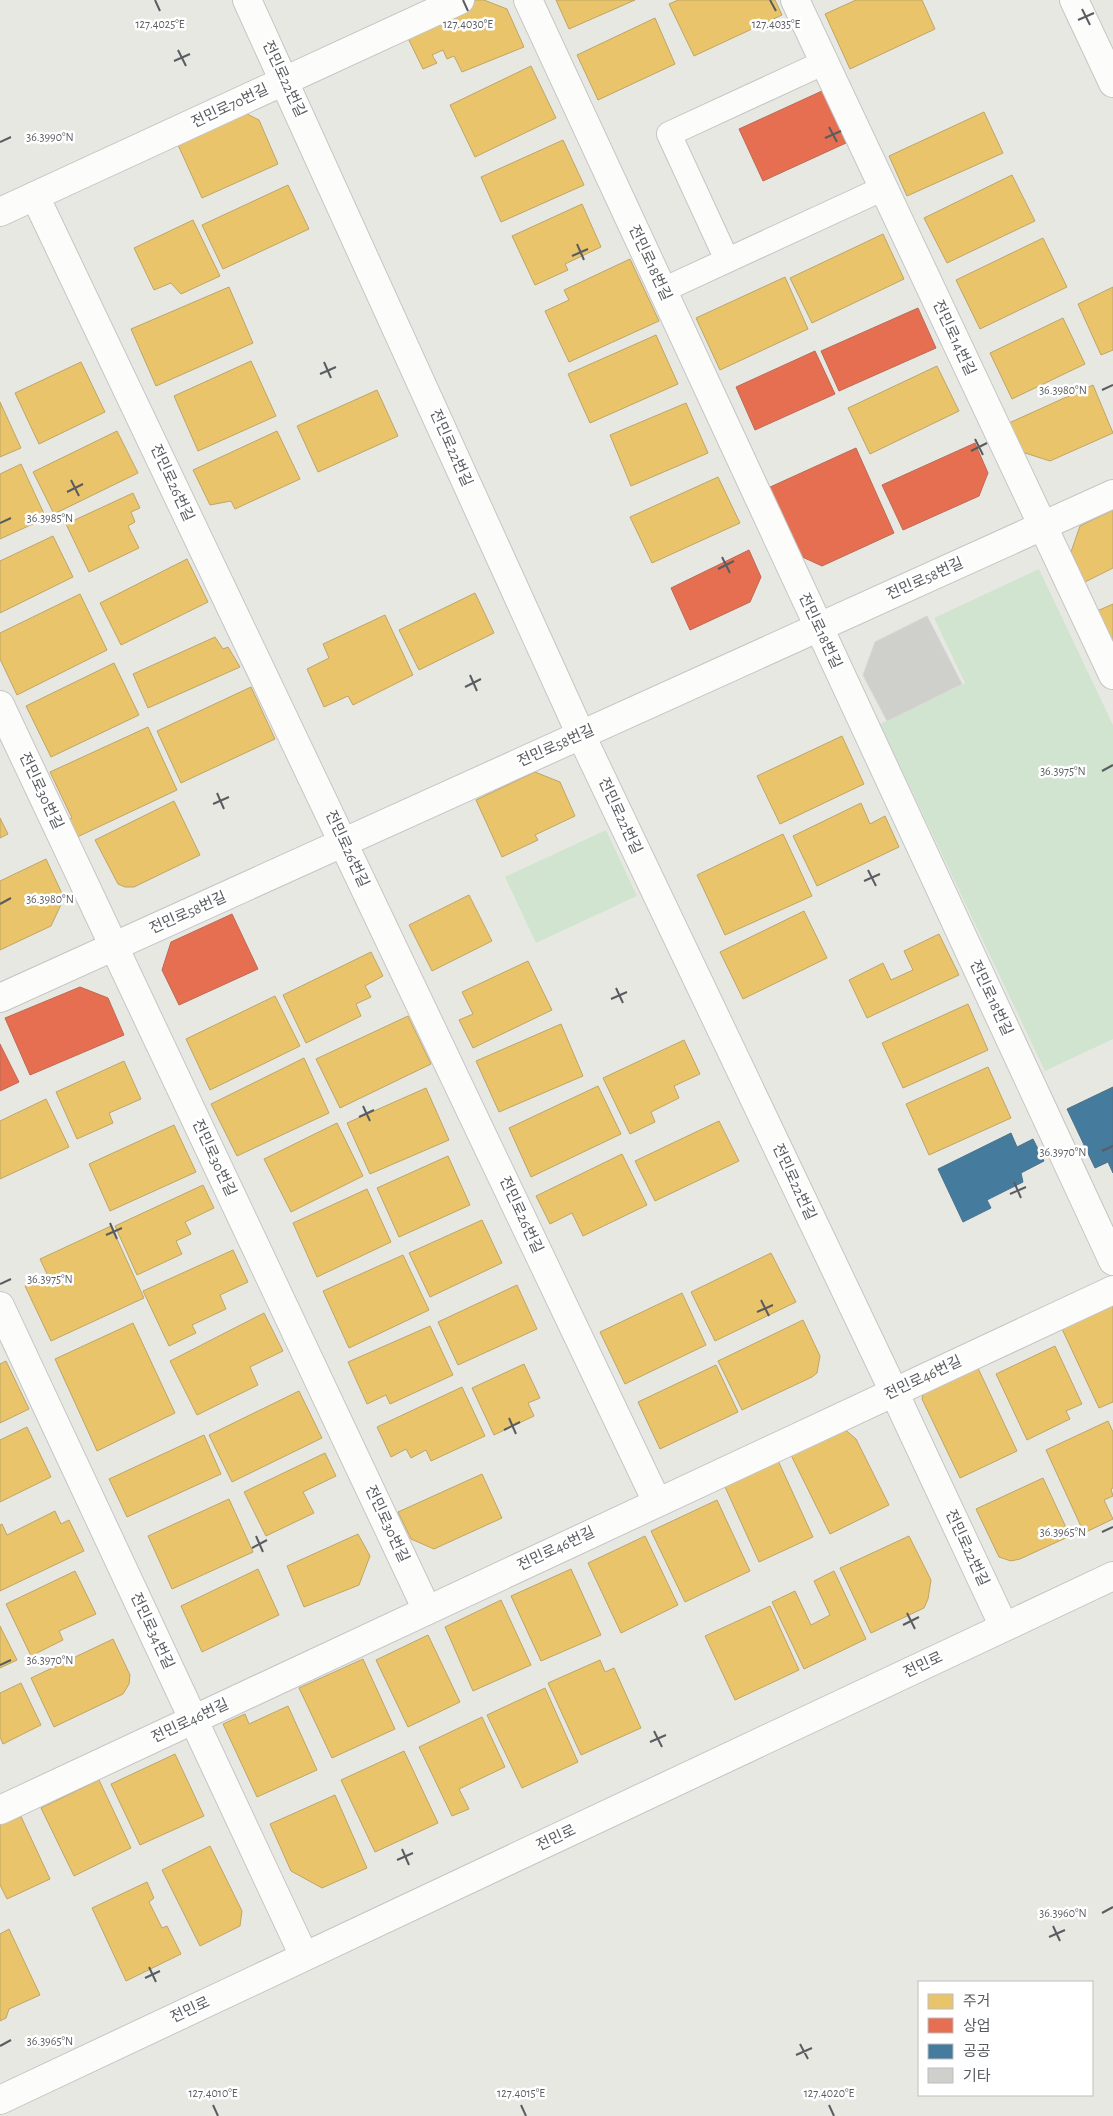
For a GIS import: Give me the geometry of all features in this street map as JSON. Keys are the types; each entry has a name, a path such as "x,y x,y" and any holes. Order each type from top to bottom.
{"street":[{"name":"전민로22번길","path":"248,0 581,735 1004,1627"},
{"name":"전민로70번길","path":"0,212 460,0"},
{"name":"전민로18번길","path":"528,0 1113,1261"},
{"name":"전민로14번길","path":"796,0 1113,675"},
{"path":"1074,0 1113,83"},
{"name":"전민로26번길","path":"35,196 657,1502"},
{"name":"전민로58번길","path":"0,998 1113,494"},
{"name":"전민로30번길","path":"0,705 427,1610"},
{"name":"전민로46번길","path":"0,1810 1113,1290"},
{"name":"전민로34번길","path":"0,1306 304,1956"},
{"name":"전민로","path":"0,2100 1113,1576"}],"lane":[{"path":"727,260 669,134 825,62"},
{"path":"663,290 884,188"}],"green space":[{"path":"1039,569 1113,725 1113,1039 1045,1071 880,724 965,683 934,618"},
{"path":"606,830 637,896 536,943 505,877"}],"building: 주거":[{"path":"475,0 484,0 507,9 524,47 462,72 454,56 447,59 443,50 432,55 437,63 423,69 404,30"},
{"path":"556,0 635,0 569,29"},
{"path":"678,0 775,0 782,15 694,56 669,4"},
{"path":"856,0 922,0 935,29 850,69 825,14"},
{"path":"655,18 675,64 598,100 577,55"},
{"path":"531,66 556,118 475,157 450,105"},
{"path":"237,109 259,120 278,164 202,198 174,136"},
{"path":"984,112 1003,153 907,196 889,156"},
{"path":"563,140 584,185 501,222 481,177"},
{"path":"1012,175 1035,221 947,263 924,218"},
{"path":"288,185 309,229 223,269 202,225"},
{"path":"582,204 601,247 565,264 568,270 535,285 512,236"},
{"path":"193,220 220,276 181,294 171,283 154,290 134,248"},
{"path":"883,234 904,279 812,323 790,278"},
{"path":"1043,238 1067,287 980,329 956,280"},
{"path":"630,259 659,321 569,362 545,311 569,300 564,290"},
{"path":"785,277 808,329 720,370 696,318"},
{"path":"229,287 253,343 156,386 131,329"},
{"path":"1113,287 1113,350 1101,355 1078,304"},
{"path":"1063,318 1085,364 1012,399 990,353"},
{"path":"656,335 678,384 590,423 568,374"},
{"path":"251,361 276,416 198,451 174,396"},
{"path":"81,362 105,412 39,444 15,393"},
{"path":"937,366 959,411 870,454 848,408"},
{"path":"1093,385 1113,433 1050,461 1022,452 1009,423"},
{"path":"377,390 398,436 318,472 297,426"},
{"path":"0,402 21,448 0,457"},
{"path":"686,403 708,453 631,486 610,435"},
{"path":"117,431 138,473 54,514 33,472"},
{"path":"277,431 300,479 235,509 231,501 210,505 193,470"},
{"path":"21,464 46,518 0,539 0,474"},
{"path":"718,477 740,523 652,563 630,517"},
{"path":"133,493 140,508 131,512 135,522 128,526 139,548 89,572 66,524"},
{"path":"1113,510 1113,568 1085,582 1071,552 1080,526"},
{"path":"53,536 73,577 0,613 0,561"},
{"path":"187,559 208,602 121,645 100,603"},
{"path":"475,593 494,633 419,670 399,630"},
{"path":"80,594 107,650 17,695 0,659 0,633"},
{"path":"1113,604 1113,645 1097,611"},
{"path":"385,615 413,675 353,705 348,696 324,707 307,669 329,658 323,644"},
{"path":"215,637 223,649 228,647 240,667 148,708 133,674"},
{"path":"114,663 139,715 51,757 26,706"},
{"path":"251,687 275,739 181,783 157,731"},
{"path":"148,727 177,790 73,839 65,821 72,818 50,772"},
{"path":"842,736 864,784 780,824 757,776"},
{"path":"535,772 560,782 575,816 535,835 538,840 502,857 476,800"},
{"path":"174,801 200,855 134,887 125,887 118,884 95,840"},
{"path":"861,803 870,824 885,816 899,847 817,886 793,836"},
{"path":"0,818 8,834 0,838"},
{"path":"783,834 812,896 725,935 697,875"},
{"path":"46,859 64,898 51,926 0,950 0,881"},
{"path":"469,895 492,941 432,971 409,925"},
{"path":"804,911 827,958 743,999 720,952"},
{"path":"939,934 959,975 867,1018 849,980 883,963 891,980 913,970 904,951"},
{"path":"371,952 383,976 365,986 371,997 356,1004 361,1016 306,1043 283,995"},
{"path":"528,961 552,1010 473,1048 459,1020 473,1014 462,992"},
{"path":"275,996 300,1046 210,1090 186,1039"},
{"path":"968,1004 988,1050 903,1088 882,1043"},
{"path":"408,1016 431,1064 340,1108 316,1059"},
{"path":"561,1024 583,1076 499,1112 476,1061"},
{"path":"684,1040 700,1074 674,1086 679,1098 651,1112 655,1122 630,1134 603,1078"},
{"path":"304,1058 329,1113 237,1156 211,1104"},
{"path":"124,1061 141,1099 109,1113 113,1123 77,1139 56,1092"},
{"path":"988,1067 1011,1118 929,1155 906,1104"},
{"path":"598,1086 621,1134 531,1177 509,1128"},
{"path":"426,1088 449,1140 370,1174 347,1123"},
{"path":"46,1099 69,1147 0,1179 0,1121"},
{"path":"719,1121 739,1161 655,1201 635,1161"},
{"path":"337,1123 363,1176 291,1212 264,1159"},
{"path":"174,1125 196,1172 110,1211 89,1164"},
{"path":"622,1154 647,1205 583,1236 572,1213 550,1224 536,1196"},
{"path":"448,1156 470,1205 399,1237 377,1188"},
{"path":"203,1185 214,1208 185,1222 191,1234 176,1241 182,1254 137,1275 115,1226"},
{"path":"367,1189 391,1242 317,1277 293,1223"},
{"path":"482,1220 502,1263 430,1297 409,1253"},
{"path":"111,1226 144,1298 51,1341 25,1286 48,1276 40,1259"},
{"path":"233,1250 248,1282 220,1295 226,1309 192,1325 196,1333 169,1346 143,1291"},
{"path":"771,1253 796,1302 715,1341 691,1292"},
{"path":"403,1255 429,1310 349,1348 323,1291"},
{"path":"517,1285 537,1329 458,1365 438,1322"},
{"path":"682,1293 706,1345 625,1384 600,1332"},
{"path":"1113,1305 1113,1402 1099,1408 1062,1329"},
{"path":"264,1313 283,1351 250,1367 258,1385 197,1415 170,1361"},
{"path":"803,1320 820,1356 817,1373 742,1410 718,1361"},
{"path":"133,1323 175,1413 97,1451 55,1359"},
{"path":"430,1326 453,1375 390,1404 386,1395 367,1404 348,1362"},
{"path":"1055,1346 1082,1404 1066,1411 1070,1419 1027,1440 996,1374"},
{"path":"6,1361 29,1409 0,1423 0,1364"},
{"path":"524,1364 540,1398 528,1403 534,1416 494,1435 472,1388"},
{"path":"716,1365 738,1412 660,1449 638,1402"},
{"path":"977,1366 1017,1451 960,1478 922,1399 924,1391"},
{"path":"462,1387 485,1436 431,1461 426,1450 411,1458 406,1449 391,1457 377,1427"},
{"path":"299,1391 322,1438 232,1482 209,1435"},
{"path":"1108,1421 1113,1432 1113,1488 1111,1489 1113,1496 1104,1500 1113,1519 1084,1533 1046,1450"},
{"path":"27,1427 51,1477 0,1502 0,1440"},
{"path":"842,1427 856,1439 889,1505 830,1534 789,1451"},
{"path":"204,1435 221,1474 127,1517 109,1479"},
{"path":"325,1453 336,1476 303,1492 314,1513 266,1536 244,1492"},
{"path":"775,1454 813,1537 759,1562 721,1478"},
{"path":"482,1474 502,1518 434,1549 411,1539 398,1512"},
{"path":"1043,1478 1070,1536 1020,1559 1011,1561 999,1557 976,1509"},
{"path":"229,1499 253,1552 172,1589 148,1536"},
{"path":"717,1500 750,1571 685,1602 651,1531"},
{"path":"55,1511 61,1524 69,1520 84,1551 0,1591 0,1525 2,1524 7,1535"},
{"path":"358,1534 370,1556 359,1585 304,1607 287,1566"},
{"path":"645,1536 678,1605 621,1633 588,1563"},
{"path":"909,1536 931,1580 928,1599 924,1608 871,1633 840,1568"},
{"path":"258,1569 279,1615 202,1652 181,1606"},
{"path":"571,1569 601,1635 541,1661 511,1596"},
{"path":"75,1571 96,1614 59,1631 63,1640 31,1656 6,1604"},
{"path":"834,1571 866,1639 804,1669 772,1602 795,1591 811,1625 830,1615 814,1581"},
{"path":"501,1600 531,1665 473,1691 445,1627"},
{"path":"770,1606 799,1670 735,1700 705,1636"},
{"path":"0,1626 17,1660 0,1668"},
{"path":"428,1635 460,1702 408,1727 376,1660"},
{"path":"113,1639 130,1675 129,1684 123,1694 54,1727 31,1678"},
{"path":"363,1659 395,1729 332,1758 299,1688"},
{"path":"600,1660 605,1672 614,1668 641,1728 581,1755 548,1683"},
{"path":"21,1683 41,1725 3,1744 0,1737 0,1693"},
{"path":"545,1688 578,1762 522,1788 487,1715"},
{"path":"288,1706 317,1770 257,1797 223,1724 245,1714 249,1724"},
{"path":"482,1717 505,1767 459,1789 469,1809 452,1816 419,1747"},
{"path":"404,1751 438,1823 375,1852 341,1780"},
{"path":"175,1754 204,1816 140,1845 111,1784"},
{"path":"99,1780 131,1848 74,1876 41,1808"},
{"path":"335,1795 367,1868 322,1888 291,1871 270,1824"},
{"path":"17,1808 50,1879 7,1899 0,1885 0,1816"},
{"path":"210,1846 242,1911 240,1926 200,1946 162,1870"},
{"path":"147,1882 154,1898 149,1902 162,1928 167,1926 181,1954 126,1981 92,1908"},
{"path":"9,1929 40,1995 9,2009 6,2018 0,2021 0,1934"}],"building: 상업":[{"path":"822,91 846,143 763,181 739,129"},
{"path":"918,308 936,348 839,391 821,351"},
{"path":"815,351 835,394 755,430 736,387"},
{"path":"975,443 988,473 979,496 903,530 882,485"},
{"path":"856,448 894,533 822,566 798,555 768,488"},
{"path":"749,550 761,577 750,602 690,630 671,588"},
{"path":"232,914 258,969 179,1005 162,970 171,942"},
{"path":"80,987 108,998 124,1035 30,1075 5,1018"},
{"path":"0,1044 19,1082 0,1091"}],"building: 공공":[{"path":"1113,1087 1113,1173 1108,1162 1095,1168 1067,1109"},
{"path":"1011,1133 1017,1147 1033,1139 1044,1161 1021,1173 1023,1182 987,1200 991,1208 963,1222 938,1169"}],"building: 기타":[{"path":"927,616 962,684 887,721 863,675 875,642"}]}
